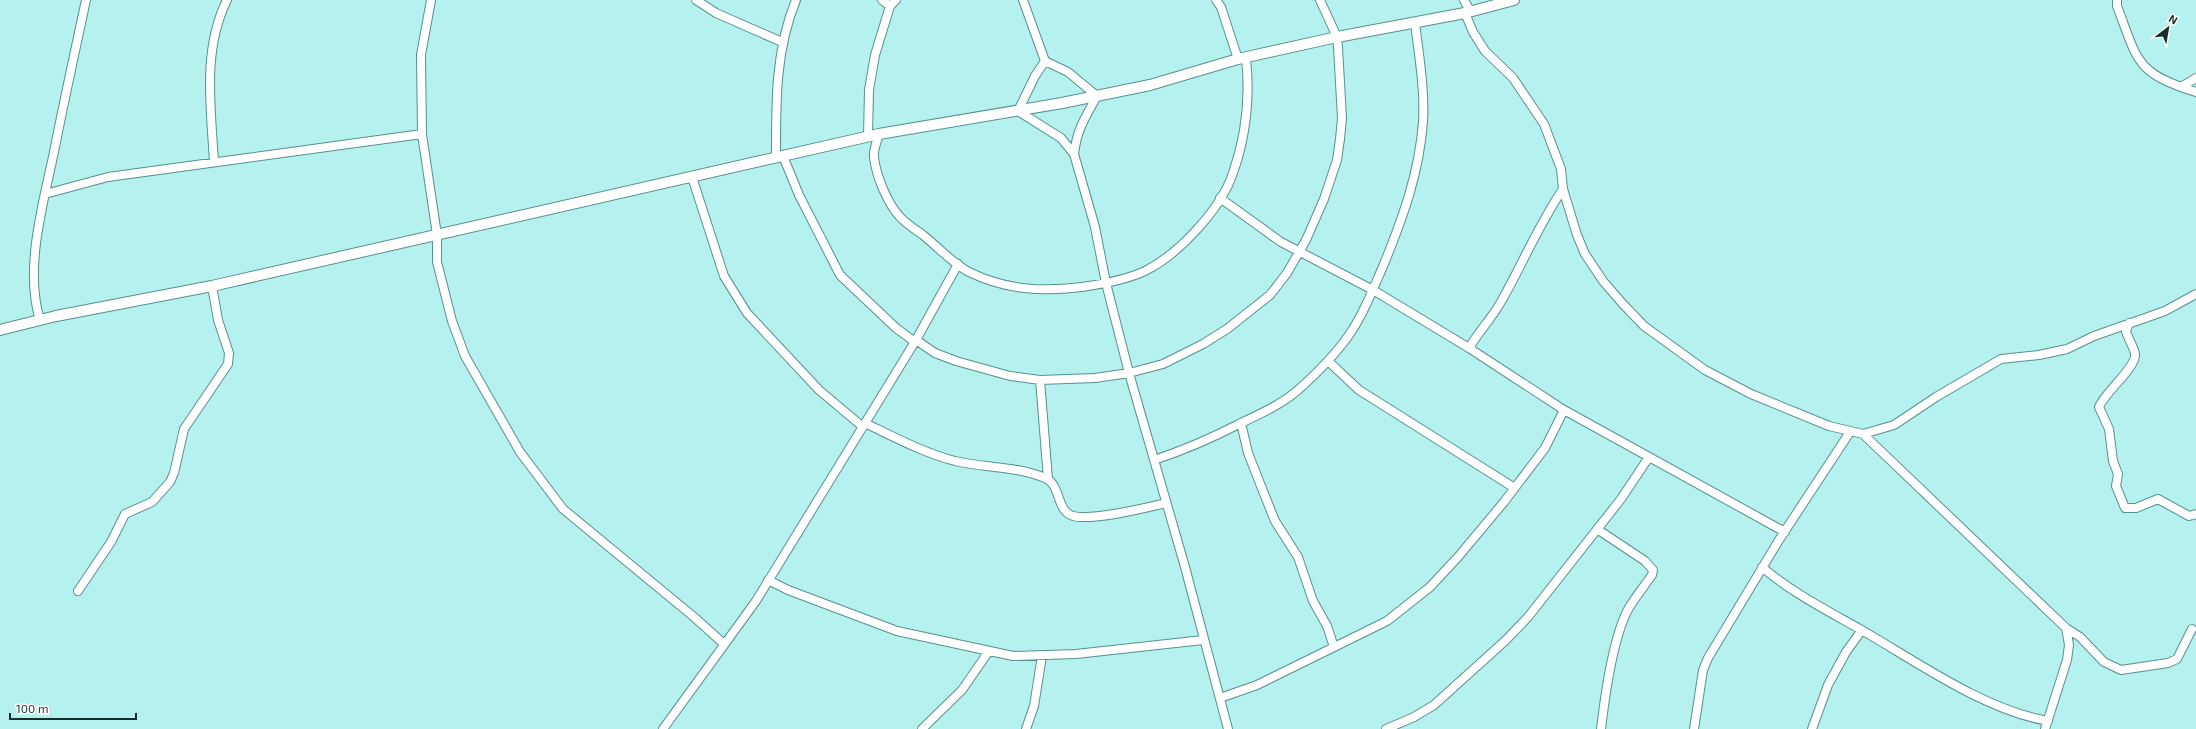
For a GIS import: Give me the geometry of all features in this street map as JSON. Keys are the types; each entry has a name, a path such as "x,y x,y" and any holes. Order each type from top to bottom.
{"street":[{"path":"40,320 34,297 35,255 45,194 86,0"},
{"path":"214,162 209,76 216,28 227,0"},
{"path":"431,0 421,55 422,134 437,235 437,262 452,321 465,356 520,452 563,509 694,617 724,644"},
{"path":"696,0 716,13 782,42"},
{"path":"796,0 782,42 776,106 779,157 840,275 896,328 935,353 956,361 1010,376 1040,380 1095,378 1129,373 1163,364 1203,344 1227,329 1270,295 1287,273 1300,251 1324,199 1337,160 1342,118 1341,78 1336,37 1320,0"},
{"path":"868,136 869,90 874,55 893,3 882,0"},
{"path":"1023,0 1044,61 1068,72 1097,96"},
{"path":"878,134 873,156 883,189 901,218 968,271 990,280 1025,290 1065,289 1106,283 1144,272 1171,256 1194,233 1220,198 1233,173 1240,144 1249,86 1242,59 1221,7 1216,0"},
{"path":"1464,0 1473,32 1485,51 1513,78 1544,124 1561,169 1563,189 1577,235 1585,254 1603,281 1644,326 1705,370 1730,384 1780,407 1850,432 1863,434 1894,425 1936,397 2001,359 2039,355 2067,349 2129,323 2165,310 2196,294"},
{"path":"3,328 212,286 868,136 1097,96 1150,85 1242,59 1336,37 1415,23 1514,0"},
{"path":"2117,0 2117,6 2134,53 2141,64 2150,73 2196,92"},
{"path":"1154,460 1184,450 1267,411 1297,391 1328,361 1348,335 1367,306 1402,221 1418,160 1423,122 1423,97 1415,23"},
{"path":"1018,110 1034,76 1044,61"},
{"path":"2181,87 2196,78"},
{"path":"1097,96 1076,136 1074,154 1095,227 1106,283 1129,373 1228,729"},
{"path":"1018,110 1061,138 1074,154"},
{"path":"45,194 108,177 422,134"},
{"path":"692,177 724,276 747,314 819,390 864,425 915,446 956,461 1033,474 1048,479"},
{"path":"1469,348 1481,328 1501,302 1546,215 1563,189"},
{"path":"1220,198 1280,242 1373,290 1469,348 1564,410 1785,532"},
{"path":"663,729 724,644 739,626 916,341 958,264"},
{"path":"78,591 111,542 125,514 152,502 170,482 184,429 228,364 229,354 218,320 212,286"},
{"path":"2129,323 2126,331 2135,355 2133,364 2102,399 2099,407 2111,438 2113,461 2118,474 2116,486 2125,508 2136,508 2158,499 2189,516 2196,514"},
{"path":"1328,361 1359,390 1513,487"},
{"path":"1040,380 1040,408 1048,479 1056,489 1064,511 1072,515 1083,517 1166,503"},
{"path":"1220,698 1257,685 1387,621 1430,587 1504,502 1513,487 1545,448 1564,410"},
{"path":"1241,423 1248,453 1275,521 1298,556 1313,601 1327,626 1334,647"},
{"path":"1694,729 1703,670 1708,658 1762,567 1850,432"},
{"path":"1863,434 2066,628 2080,637 2104,662 2121,670 2168,663 2177,659 2192,629"},
{"path":"1386,729 1414,717 1434,705 1506,640 1528,616 1621,499 1649,457"},
{"path":"1597,529 1645,561 1653,570 1652,575 1630,607 1621,631 1605,696 1601,729"},
{"path":"1762,567 1777,580 1993,704 2029,717 2048,721"},
{"path":"768,580 788,590 897,631 1013,656 1042,656 1203,640"},
{"path":"2046,729 2067,660 2068,645 2066,628"},
{"path":"1812,729 1828,684 1846,652 1862,630"},
{"path":"922,729 962,690 989,651"},
{"path":"1026,729 1034,706 1042,656"}]}
